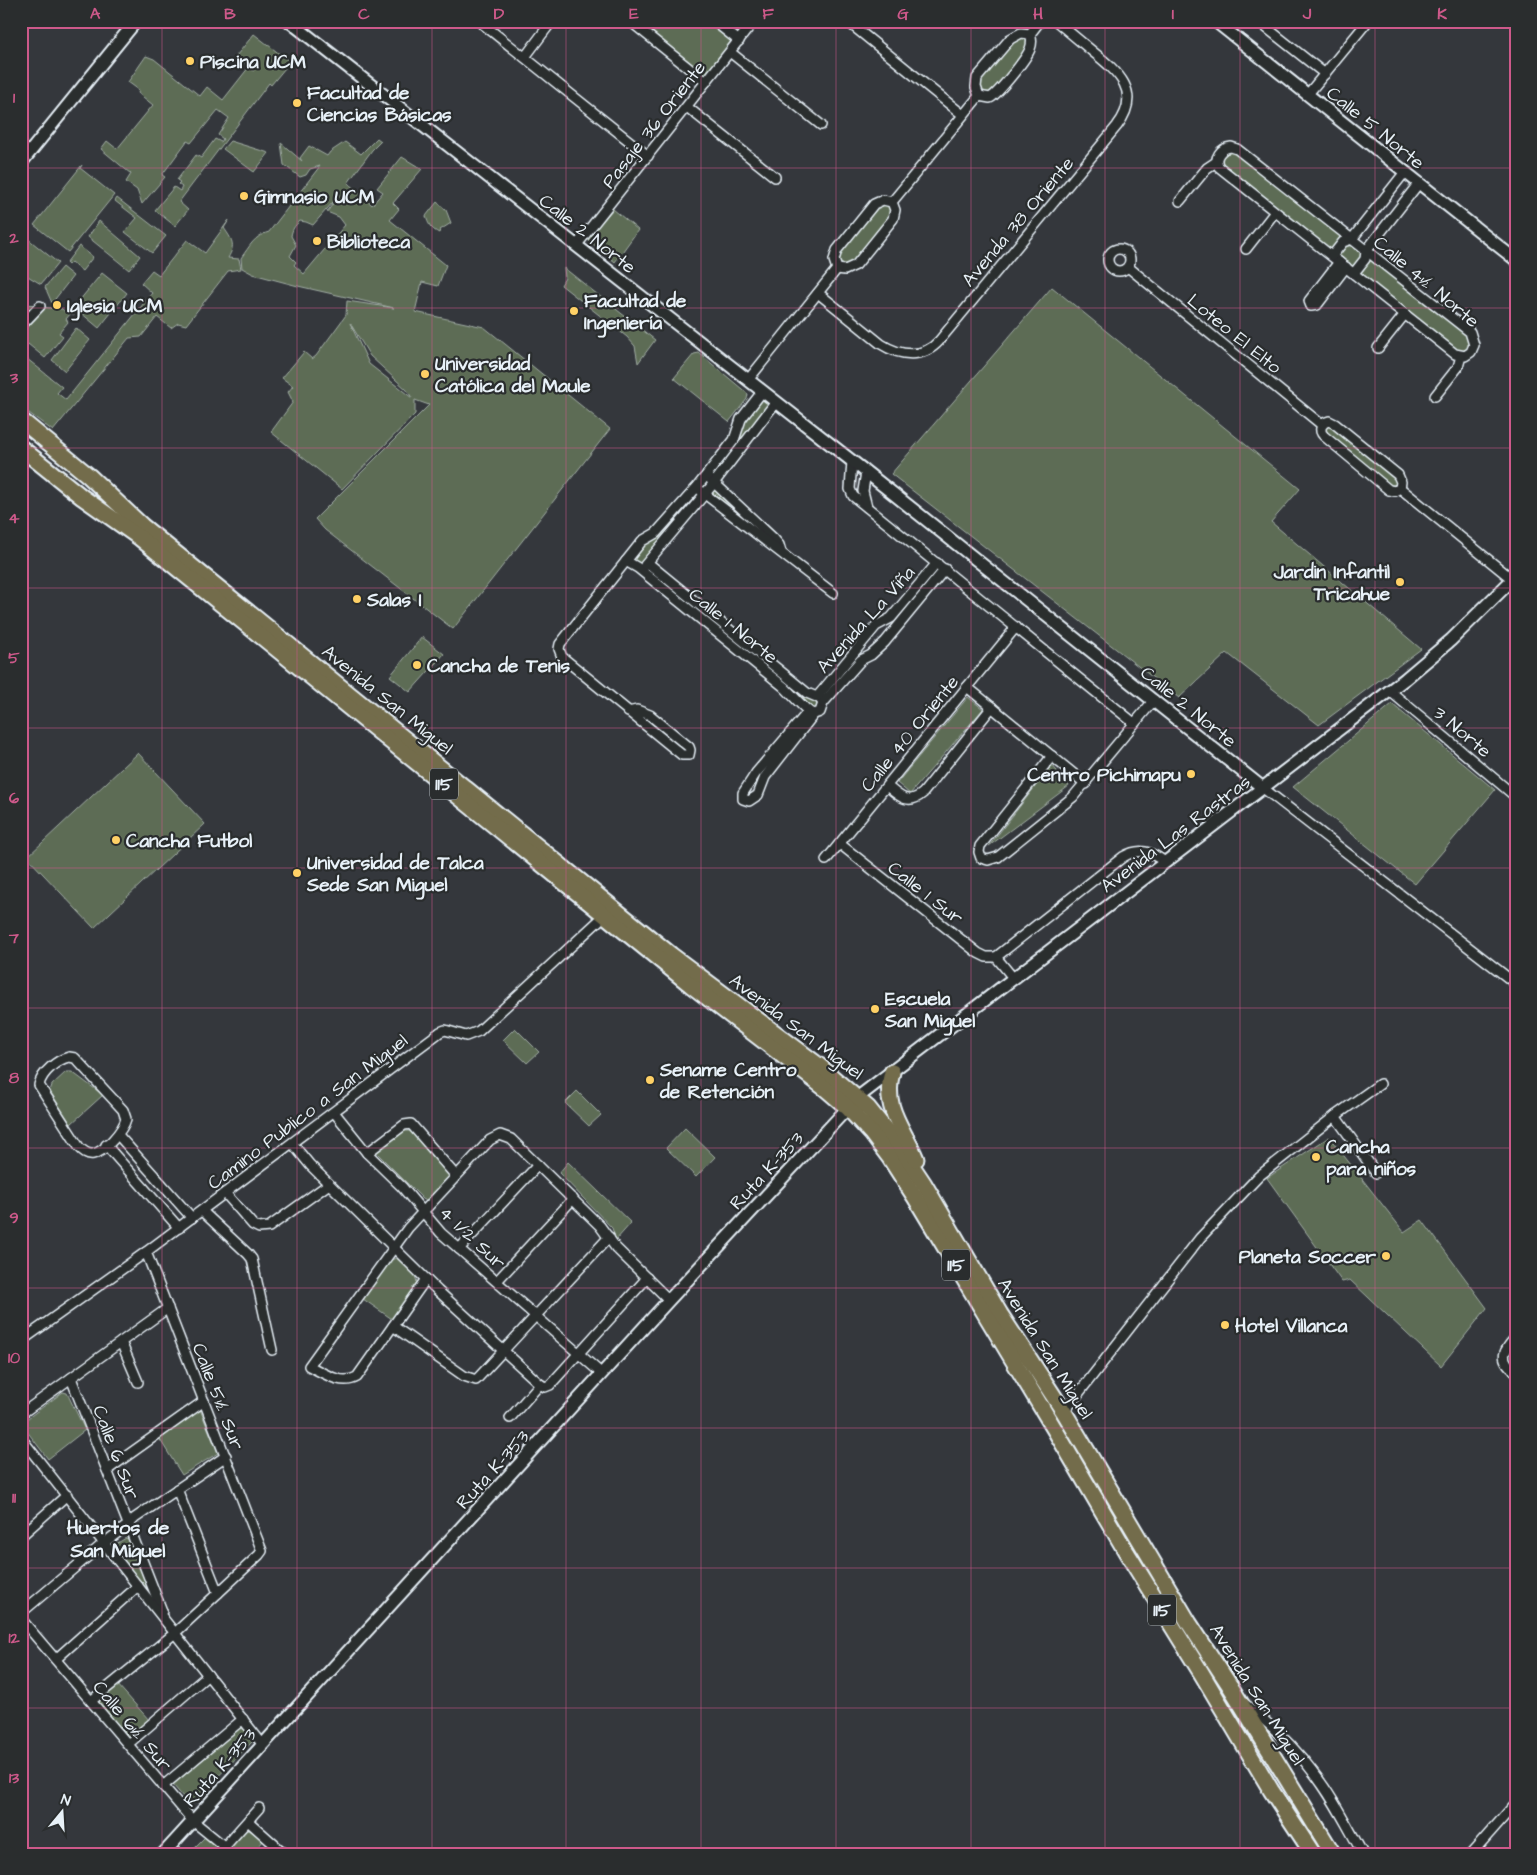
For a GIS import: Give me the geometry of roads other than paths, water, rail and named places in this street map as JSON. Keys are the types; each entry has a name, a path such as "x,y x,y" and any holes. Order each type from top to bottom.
{"highway":[{"name":"Avenida San Miguel","path":"21,420 89,476 142,526 657,943 818,1065 852,1103 890,1158 1271,1790 1313,1854"},
{"path":"39,463 50,456 55,447"},
{"name":"Avenida San Miguel","path":"21,448 82,497 140,538 605,916 852,1103 868,1108 900,1148 924,1184 1000,1314 1064,1412 1184,1614 1303,1802 1333,1854"},
{"path":"892,1072 889,1086 890,1106 912,1150 924,1184"},
{"path":"1055,1430 1058,1420 1064,1412"},
{"path":"1271,1790 1303,1802"}],"street":[{"path":"21,163 136,21"},
{"name":"Calle 2 Norte","path":"288,21 866,472 1263,788 1516,984"},
{"path":"478,21 648,156"},
{"path":"525,57 552,21"},
{"path":"630,21 706,82"},
{"path":"714,21 739,41"},
{"name":"Pasaje 36 Oriente","path":"576,246 754,21"},
{"path":"847,21 963,115"},
{"path":"1030,34 1040,21"},
{"name":"Avenda 38 Oriente","path":"818,293 886,348 915,354 926,351 939,341 1117,126 1126,109 1127,95 1124,82 1116,71 1056,21"},
{"name":"Calle 5 Norte","path":"1216,21 1516,260"},
{"path":"1258,21 1325,74"},
{"path":"1308,94 1368,21"},
{"path":"979,96 976,87 977,78 1010,38 1021,33 1030,34"},
{"path":"979,96 990,98 997,93 1029,52 1032,41 1030,34"},
{"path":"730,52 821,125"},
{"path":"892,202 979,96"},
{"path":"687,107 775,177"},
{"name":"Calle 4½ Norte","path":"1234,147 1470,332 1474,340 1473,349 1468,354 1461,356 1455,354 1275,212 1216,162 1224,149 1234,147"},
{"path":"1180,201 1207,168 1216,162"},
{"path":"1332,256 1343,242 1352,239 1405,172"},
{"path":"1354,273 1365,259 1366,251 1419,183"},
{"path":"837,269 834,260 837,250 874,204 883,200 892,202"},
{"path":"837,269 845,270 856,265 893,219 895,210 892,202"},
{"path":"1246,249 1275,212"},
{"name":"Loteo El Elto","path":"1128,267 1322,424"},
{"path":"748,380 837,269"},
{"path":"21,326 40,306"},
{"path":"1378,348 1405,314"},
{"path":"1435,396 1456,370 1461,356"},
{"path":"638,568 648,563 669,536 700,490 705,475 734,440 741,419 762,392"},
{"path":"628,712 637,710 650,715 689,747 689,755 682,756 628,712 562,657 560,648 562,640 642,541 654,535 700,490 714,483 776,402"},
{"name":"Loteo El Elto","path":"1329,421 1335,424 1398,475 1401,482 1400,488 1392,491 1380,483 1324,436 1320,430 1322,424 1329,421"},
{"path":"852,461 853,496 1134,723"},
{"path":"866,472 863,480 863,492 868,507"},
{"path":"705,475 773,538 779,545 782,554"},
{"name":"Loteo El Elto","path":"1400,488 1514,578"},
{"path":"700,490 833,593"},
{"path":"659,530 669,536"},
{"name":"Calle 1 Norte","path":"626,561 638,568 782,686 810,712"},
{"name":"Calle 1 Norte","path":"648,563 785,675 818,699"},
{"name":"Avenida La Viña","path":"818,699 876,626 886,621 896,612 941,566"},
{"name":"Avenida La Viña","path":"818,699 861,660 871,655 885,642 941,566"},
{"name":"Avenida Las Rastras","path":"852,1103 1390,691 1451,640 1514,578"},
{"name":"Calle 40 Oriente","path":"826,860 1016,627"},
{"path":"967,687 1086,784"},
{"name":"3 Norte","path":"1390,691 1516,796"},
{"path":"810,712 765,777 756,798 749,802 743,800 743,793 756,773 810,712 820,712 818,699 807,699 806,702 810,712"},
{"path":"1052,756 980,846 980,856 984,859 988,860 998,857 1074,798 1154,700"},
{"path":"887,786 903,798 908,800 916,798 923,792 992,707"},
{"name":"Calle 1 Sur","path":"840,844 978,953 986,957 996,956"},
{"path":"1014,979 996,956 1129,854 1146,851 1153,853 1165,862"},
{"name":"Camino Publico a San Miguel","path":"21,1341 179,1228 442,1030 466,1036 479,1031 605,916"},
{"path":"63,1058 76,1058 123,1110 126,1119 118,1135 106,1145 92,1154 85,1153 79,1147 39,1085 41,1078 63,1058"},
{"path":"1064,1412 1200,1238 1259,1176 1335,1116 1380,1084"},
{"name":"Ruta K-353","path":"163,1854 669,1300 852,1103"},
{"name":"4 1/2 Sur","path":"334,1112 367,1153 402,1187 441,1233 602,1374"},
{"path":"1335,1116 1376,1173"},
{"path":"367,1153 404,1125 411,1124 456,1176"},
{"path":"118,1135 192,1218"},
{"path":"426,1279 357,1377 350,1381 337,1379 309,1366 393,1247 423,1211 493,1137 500,1135 511,1139 573,1199 600,1226 616,1248 669,1300"},
{"path":"292,1143 310,1165 426,1279 540,1384 545,1386 550,1385 647,1278"},
{"path":"106,1145 179,1228"},
{"path":"459,1249 538,1165"},
{"path":"226,1193 253,1226 259,1228 269,1227 330,1184"},
{"path":"497,1281 573,1199"},
{"path":"202,1211 252,1259 272,1350"},
{"path":"393,1326 464,1376 476,1380 609,1237"},
{"name":"Calle 5½ Sur","path":"146,1252 262,1551 218,1593"},
{"path":"21,1414 168,1308"},
{"path":"1516,1337 1504,1355 1507,1365 1516,1372"},
{"path":"121,1342 138,1382"},
{"name":"Calle 6 Sur","path":"70,1378 166,1621"},
{"path":"510,1418 540,1384"},
{"path":"107,1470 204,1401"},
{"name":"Calle 6 Sur","path":"21,1438 263,1745"},
{"path":"21,1613 135,1518 226,1456"},
{"path":"92,1701 175,1632 218,1593 177,1489"},
{"path":"21,1536 67,1495"},
{"path":"56,1659 138,1586"},
{"name":"Calle 6½ Sur","path":"21,1619 193,1821 222,1850"},
{"path":"128,1744 208,1675"},
{"path":"1238,1698 1280,1734 1303,1759 1329,1794 1363,1854"},
{"path":"163,1786 243,1719"},
{"path":"1470,1854 1516,1803"},
{"path":"222,1850 259,1808"},
{"path":"248,1820 285,1854"}],"place":[{"name":"Piscina UCM","path":"190,61"},
{"name":"Facultad de Ciencias Básicas","path":"297,103"},
{"name":"Gimnasio UCM","path":"244,196"},
{"name":"Biblioteca","path":"317,241"},
{"name":"Iglesia UCM","path":"57,305"},
{"name":"Facultad de Ingeniería","path":"574,311"},
{"name":"Universidad Católica del Maule","path":"425,374"},
{"name":"Jardin Infantil Tricahue","path":"1400,582"},
{"name":"Salas I","path":"357,599"},
{"name":"Cancha de Tenis","path":"417,665"},
{"name":"Centro Pichimapu","path":"1191,774"},
{"name":"Cancha Futbol","path":"116,840"},
{"name":"Universidad de Talca Sede San Miguel","path":"297,873"},
{"name":"Escuela San Miguel","path":"875,1009"},
{"name":"Sename Centro de Retención","path":"650,1080"},
{"name":"Cancha para niños","path":"1316,1157"},
{"name":"Planeta Soccer","path":"1386,1256"},
{"name":"Hotel Villanca","path":"1225,1325"}],"district":[{"name":"Huertos de San Miguel","path":"118,1538"}]}
